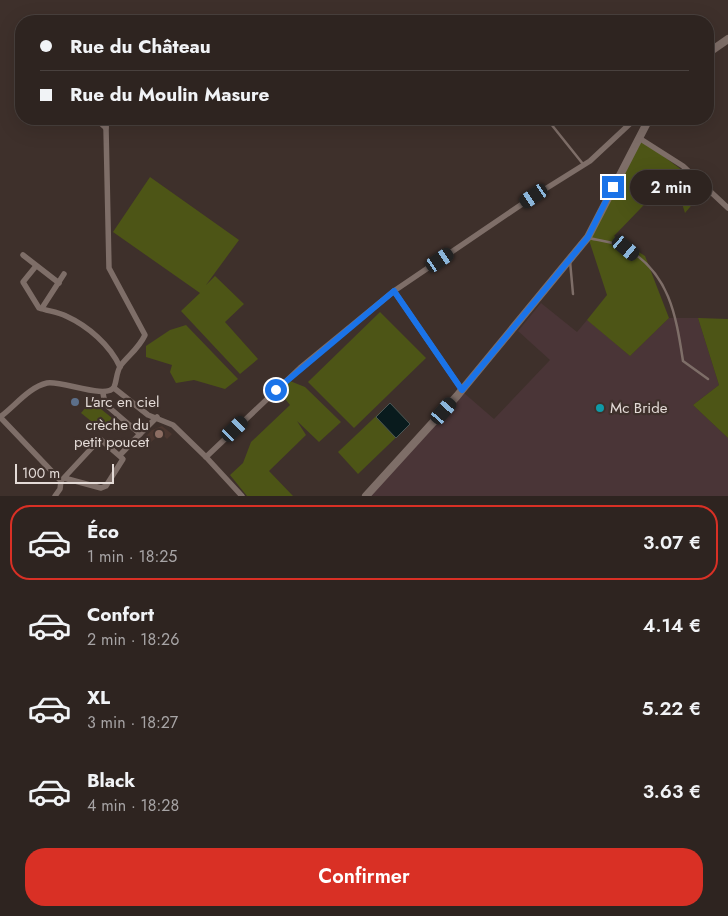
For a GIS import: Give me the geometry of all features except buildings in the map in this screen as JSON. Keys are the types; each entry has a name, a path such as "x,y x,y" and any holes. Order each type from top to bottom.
{"main road":[{"path":"714,50 728,39"},
{"path":"366,496 462,390 588,237 646,125"}],"street":[{"path":"103,125 106,128"},
{"path":"54,496 60,489 62,480 100,439 123,459 106,486 101,488 62,480 0,417 28,394 47,383 63,384 103,393 114,388 120,367 141,344 145,335 109,268 106,125"},
{"path":"206,457 300,368 394,291 534,196 584,165 628,125"},
{"path":"638,138 683,166 728,208"},
{"path":"23,255 58,283"},
{"path":"36,266 23,282 42,308 66,316 101,340 113,353 120,367"},
{"path":"42,308 64,274"},
{"path":"394,291 462,390"},
{"path":"114,388 148,415 173,425 242,496"},
{"path":"103,393 105,404 140,434"},
{"path":"120,455 157,417"}],"lane":[{"path":"552,125 584,165"},
{"path":"588,237 626,248 649,268 669,294 683,361 708,379"},
{"path":"570,257 573,294"}],"shaded area":[{"name":"Mc Bride","path":"541,303 577,332 587,320 589,321 630,356 669,318 698,318 719,385 693,405 728,438 728,496 369,496 464,393 494,419 550,360 518,331"},
{"path":"390,403 410,424 396,438 376,417"},
{"name":"crèche du petit poucet","path":"162,426 172,434 167,439 163,435 158,436 151,442 146,436 152,430"}],"green space":[{"path":"639,138 706,188 685,213 679,194 666,182 614,236 645,256 669,318 630,356 587,320 607,295 588,237"},
{"path":"150,177 239,240 206,285 215,276 244,304 225,322 258,359 240,374 181,311 200,293 113,232"},
{"path":"380,312 426,358 354,428 308,382"},
{"path":"698,318 728,319 728,438 693,405 719,385"},
{"path":"186,325 238,379 225,389 194,380 176,383 170,372 172,365 146,357 146,346 170,330"},
{"path":"290,381 305,387 341,422 319,442 297,421 306,435 269,471 293,496 247,496 230,475 243,463 251,442 290,405 278,390"},
{"path":"91,401 112,418 102,430 81,413"},
{"path":"390,403 410,424 358,474 338,452"}],"place":[{"name":"L'arc en ciel","path":"75,402"},
{"name":"Mc Bride","path":"600,408"},
{"name":"crèche du petit poucet","path":"159,434"}],"route":[{"path":"276,390 394,291 462,390 588,237 613,187"}]}
